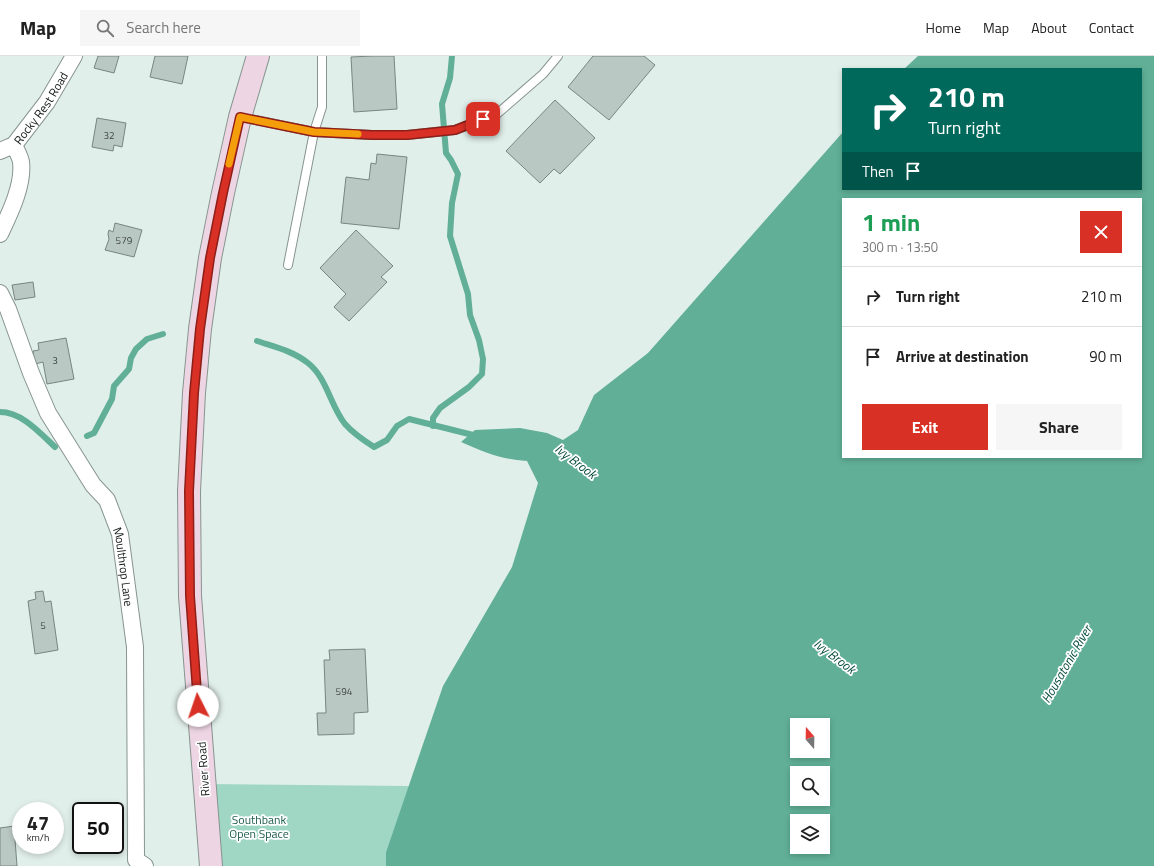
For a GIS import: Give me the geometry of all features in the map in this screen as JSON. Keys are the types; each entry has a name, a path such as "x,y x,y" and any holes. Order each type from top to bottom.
{"main road":[{"name":"River Road","path":"211,866 190,596 189,491 194,393 200,329 210,258 240,117 258,56"}],"street":[{"name":"Rocky Rest Road","path":"7,148 47,102 74,56"},
{"path":"0,234 12,208 20,180 21,162 7,148"},
{"name":"Moulthrop Lane","path":"0,293 8,309 31,373 48,413 93,485 107,500 120,534 135,646 136,860 145,866"}],"lane":[{"path":"288,265 314,132 322,107 322,56"},
{"path":"240,117 314,132 407,135 455,130 497,114 543,74 558,56"}],"green space":[{"name":"Southbank Open Space","path":"204,784 409,786 386,852 386,866 209,866"}],"water":[{"name":"Housatonic River","path":"918,56 1154,56 1154,866 386,866 386,852 443,686 512,567 538,483 527,461 493,455 461,442 475,430 520,428 547,433 563,440 578,430 594,395 648,353 842,133 842,190 1142,190 1142,68 905,68"}],"building":[{"path":"98,56 119,56 114,73 94,68"},
{"path":"155,56 188,56 182,84 150,77"},
{"path":"394,56 397,109 354,112 351,57"},
{"path":"593,56 644,56 655,65 609,120 568,87"},
{"path":"555,100 595,138 560,174 554,169 540,183 506,151"},
{"path":"97,118 126,123 122,147 114,145 113,151 92,147"},
{"path":"377,154 407,157 399,229 341,223 346,177 369,180 371,163 376,164"},
{"path":"115,223 142,230 134,257 105,250 109,239 109,230 113,232"},
{"path":"356,230 393,266 381,277 387,282 349,321 334,307 346,294 320,268"},
{"path":"33,282 35,297 15,300 12,285"},
{"path":"66,338 74,379 47,384 43,362 35,364 33,351 39,350 38,343"},
{"path":"43,591 45,602 51,601 58,650 35,654 28,601 36,599 35,592"},
{"path":"365,649 368,712 354,713 354,734 318,735 317,713 326,713 324,660 330,660 329,650"},
{"path":"12,826 12,854 16,854 17,866 0,866 0,828"}],"waterway":[{"name":"Ivy Brook","path":"433,426 433,418 440,408 469,387 482,374 483,359 479,340 470,315 468,294 450,236 452,203 458,174 446,153 442,104 450,78 452,56"},
{"path":"87,436 94,433 112,399 114,386 129,369 131,358 136,349 147,339 163,334"},
{"path":"257,341 290,352 308,363 320,376 340,417 345,424 358,436 374,447 387,440 397,426 409,419 477,436"},
{"path":"0,412 8,413 23,419 55,447"}],"slow traffic":[{"path":"229,164 240,117 314,132 358,134"}],"route":[{"path":"198,706 190,596 189,491 194,393 200,329 210,258 240,117 314,132 372,135 407,135 455,130 483,119"}]}
